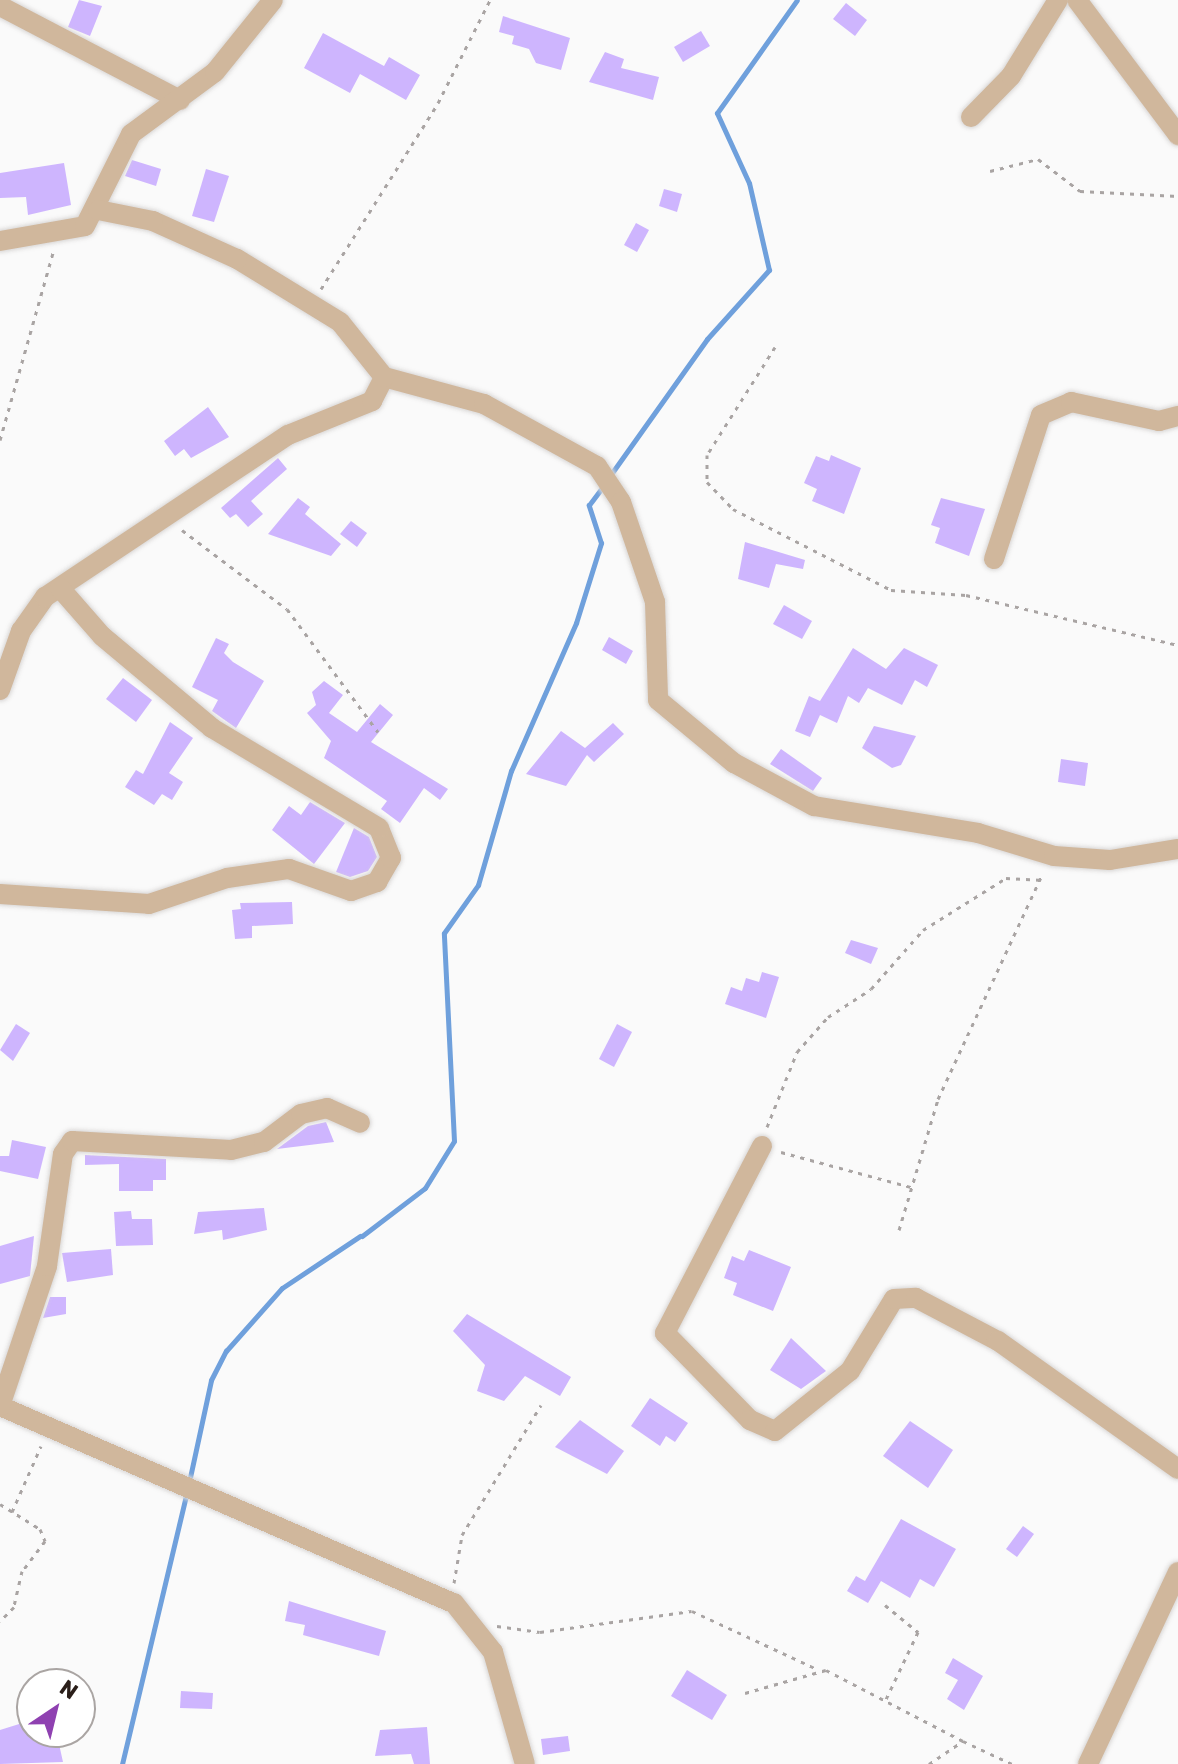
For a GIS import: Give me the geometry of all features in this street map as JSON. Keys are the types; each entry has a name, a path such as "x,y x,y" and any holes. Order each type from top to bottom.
{"street":[{"path":"0,241 85,226 98,210 131,134 180,100 244,41 273,0"},
{"path":"971,117 1011,76 1058,0"},
{"path":"1077,0 1178,135"},
{"path":"0,6 180,100"},
{"path":"98,210 191,236 313,304 360,339 384,377 484,404 597,466 621,502 655,602 660,639 653,686 693,735 814,806 978,833 1054,856 1110,860 1178,849"},
{"path":"0,690 21,631 60,588 288,435 372,401 384,377"},
{"path":"994,559 1041,415 1071,402 1159,421 1178,416"},
{"path":"0,894 149,904 227,878 289,869 351,891 377,882 391,858 379,828 202,720 102,636 60,588"},
{"path":"360,1123 327,1108 301,1114 264,1142 231,1150 72,1141 63,1154 47,1266 0,1406 49,1424 454,1603 477,1624 493,1652 525,1764"},
{"path":"762,1146 665,1333 750,1420 775,1431 850,1371 894,1299 916,1298 998,1341 1178,1469"},
{"path":"1088,1764 1178,1572"}],"path":[{"path":"313,304 438,103 490,0"},
{"path":"990,171 1038,159 1080,191 1178,196"},
{"path":"0,440 58,233"},
{"path":"775,347 707,455 707,482 733,509 891,590 966,595 1178,645"},
{"path":"166,519 287,609 378,732"},
{"path":"899,1230 938,1099 1039,880 1054,856"},
{"path":"911,1187 762,1146 787,1069 828,1017 871,989 923,930 1006,878 1039,880"},
{"path":"454,1603 462,1535 541,1405"},
{"path":"12,1512 49,1424"},
{"path":"0,1504 40,1529 45,1541 22,1571 14,1607 0,1621"},
{"path":"885,1605 918,1632 886,1699"},
{"path":"477,1624 540,1632 692,1611 886,1699 1012,1764"},
{"path":"745,1693 815,1668"},
{"path":"929,1764 963,1741"}],"building":[{"path":"79,0 102,6 90,36 68,27"},
{"path":"846,3 867,20 855,36 833,19"},
{"path":"503,16 570,38 561,70 536,63 529,49 512,44 514,36 499,32"},
{"path":"701,31 710,46 683,62 674,47"},
{"path":"323,33 384,66 389,57 420,75 406,100 360,74 350,93 304,68"},
{"path":"605,52 624,59 621,68 659,77 653,100 589,82"},
{"path":"132,160 161,169 156,186 125,176"},
{"path":"64,163 71,205 28,215 26,197 0,198 0,173"},
{"path":"206,169 229,176 214,222 192,216"},
{"path":"664,189 682,194 677,212 659,206"},
{"path":"636,223 649,230 637,252 624,245"},
{"path":"208,407 229,437 191,458 184,449 175,456 164,441"},
{"path":"831,455 861,468 844,514 812,501 817,489 804,483 816,456 829,461"},
{"path":"278,458 287,469 251,501 263,514 248,527 236,514 230,518 221,508"},
{"path":"298,498 310,507 305,514 341,544 331,556 268,534"},
{"path":"941,498 985,509 969,556 935,543 940,528 931,525"},
{"path":"351,521 367,533 357,547 340,534"},
{"path":"745,542 805,560 803,569 776,564 769,588 738,579"},
{"path":"784,605 812,621 802,639 773,624"},
{"path":"609,637 633,651 626,664 602,650"},
{"path":"216,638 229,644 224,653 233,662 264,681 236,728 212,711 218,700 192,687"},
{"path":"853,648 886,669 904,648 938,665 927,687 915,680 902,705 868,688 859,703 848,696 837,723 820,715 810,737 795,731 809,696 820,701"},
{"path":"123,678 152,700 136,722 106,699"},
{"path":"324,681 343,695 329,713 357,732 380,704 393,715 371,742 448,789 440,800 424,788 400,823 381,809 387,801 324,758 331,741 307,713 316,705 312,692"},
{"path":"170,722 193,738 169,773 183,782 172,800 162,794 154,805 125,787 136,770 143,774"},
{"path":"613,723 624,734 594,762 587,755 566,786 526,774 561,731 585,748"},
{"path":"874,726 916,736 901,765 892,768 862,748"},
{"path":"781,749 822,778 813,791 770,764"},
{"path":"1061,759 1088,763 1085,786 1058,782"},
{"path":"310,802 345,823 314,864 272,830 289,806 301,815"},
{"path":"354,828 369,837 377,857 368,871 350,877 336,872"},
{"path":"292,902 293,924 252,926 252,938 235,939 232,910 241,909 240,903"},
{"path":"851,940 878,948 871,964 845,953"},
{"path":"762,972 779,977 766,1018 725,1004 731,987 742,991 746,978 759,982"},
{"path":"16,1024 30,1033 13,1061 0,1050"},
{"path":"617,1024 632,1032 614,1067 599,1059"},
{"path":"326,1122 334,1142 277,1149 308,1126"},
{"path":"12,1140 46,1147 38,1179 0,1171 0,1156 9,1156"},
{"path":"85,1155 166,1159 166,1180 153,1180 153,1191 119,1191 119,1164 85,1165"},
{"path":"264,1208 267,1230 223,1240 222,1230 194,1234 198,1212"},
{"path":"131,1211 132,1219 152,1219 153,1245 116,1246 114,1212"},
{"path":"34,1236 30,1276 0,1284 0,1246"},
{"path":"111,1249 113,1275 67,1282 62,1253"},
{"path":"749,1250 791,1267 773,1311 733,1295 737,1283 724,1278 732,1256 744,1261"},
{"path":"50,1297 66,1297 66,1314 43,1318"},
{"path":"467,1314 571,1377 560,1396 525,1376 504,1401 477,1391 485,1365 453,1331"},
{"path":"791,1338 826,1371 801,1389 770,1370"},
{"path":"650,1398 688,1423 675,1442 666,1436 660,1446 631,1426"},
{"path":"580,1420 624,1451 607,1474 555,1447"},
{"path":"910,1421 953,1450 928,1488 883,1456"},
{"path":"901,1519 956,1549 934,1587 920,1579 910,1598 881,1581 868,1603 847,1591 856,1576 865,1581"},
{"path":"1023,1526 1034,1534 1017,1557 1006,1549"},
{"path":"289,1601 386,1631 379,1656 303,1635 305,1625 285,1621"},
{"path":"953,1658 983,1676 964,1710 947,1699 958,1680 945,1673"},
{"path":"687,1670 727,1695 712,1720 671,1696"},
{"path":"181,1691 213,1693 212,1709 180,1708"},
{"path":"16,1725 16,1748 60,1748 63,1762 0,1764 0,1730"},
{"path":"427,1727 430,1764 414,1764 411,1754 375,1756 380,1730"},
{"path":"568,1736 570,1751 543,1755 541,1739"}],"waterway":[{"path":"609,477 707,339 769,270 749,183 717,113 797,0"},
{"path":"362,1236 425,1188 454,1141 444,933 478,885 511,771 576,623 601,543 589,505 604,485"},
{"path":"189,1482 211,1380 226,1351 282,1288 360,1236"},
{"path":"122,1764 187,1492"}]}
